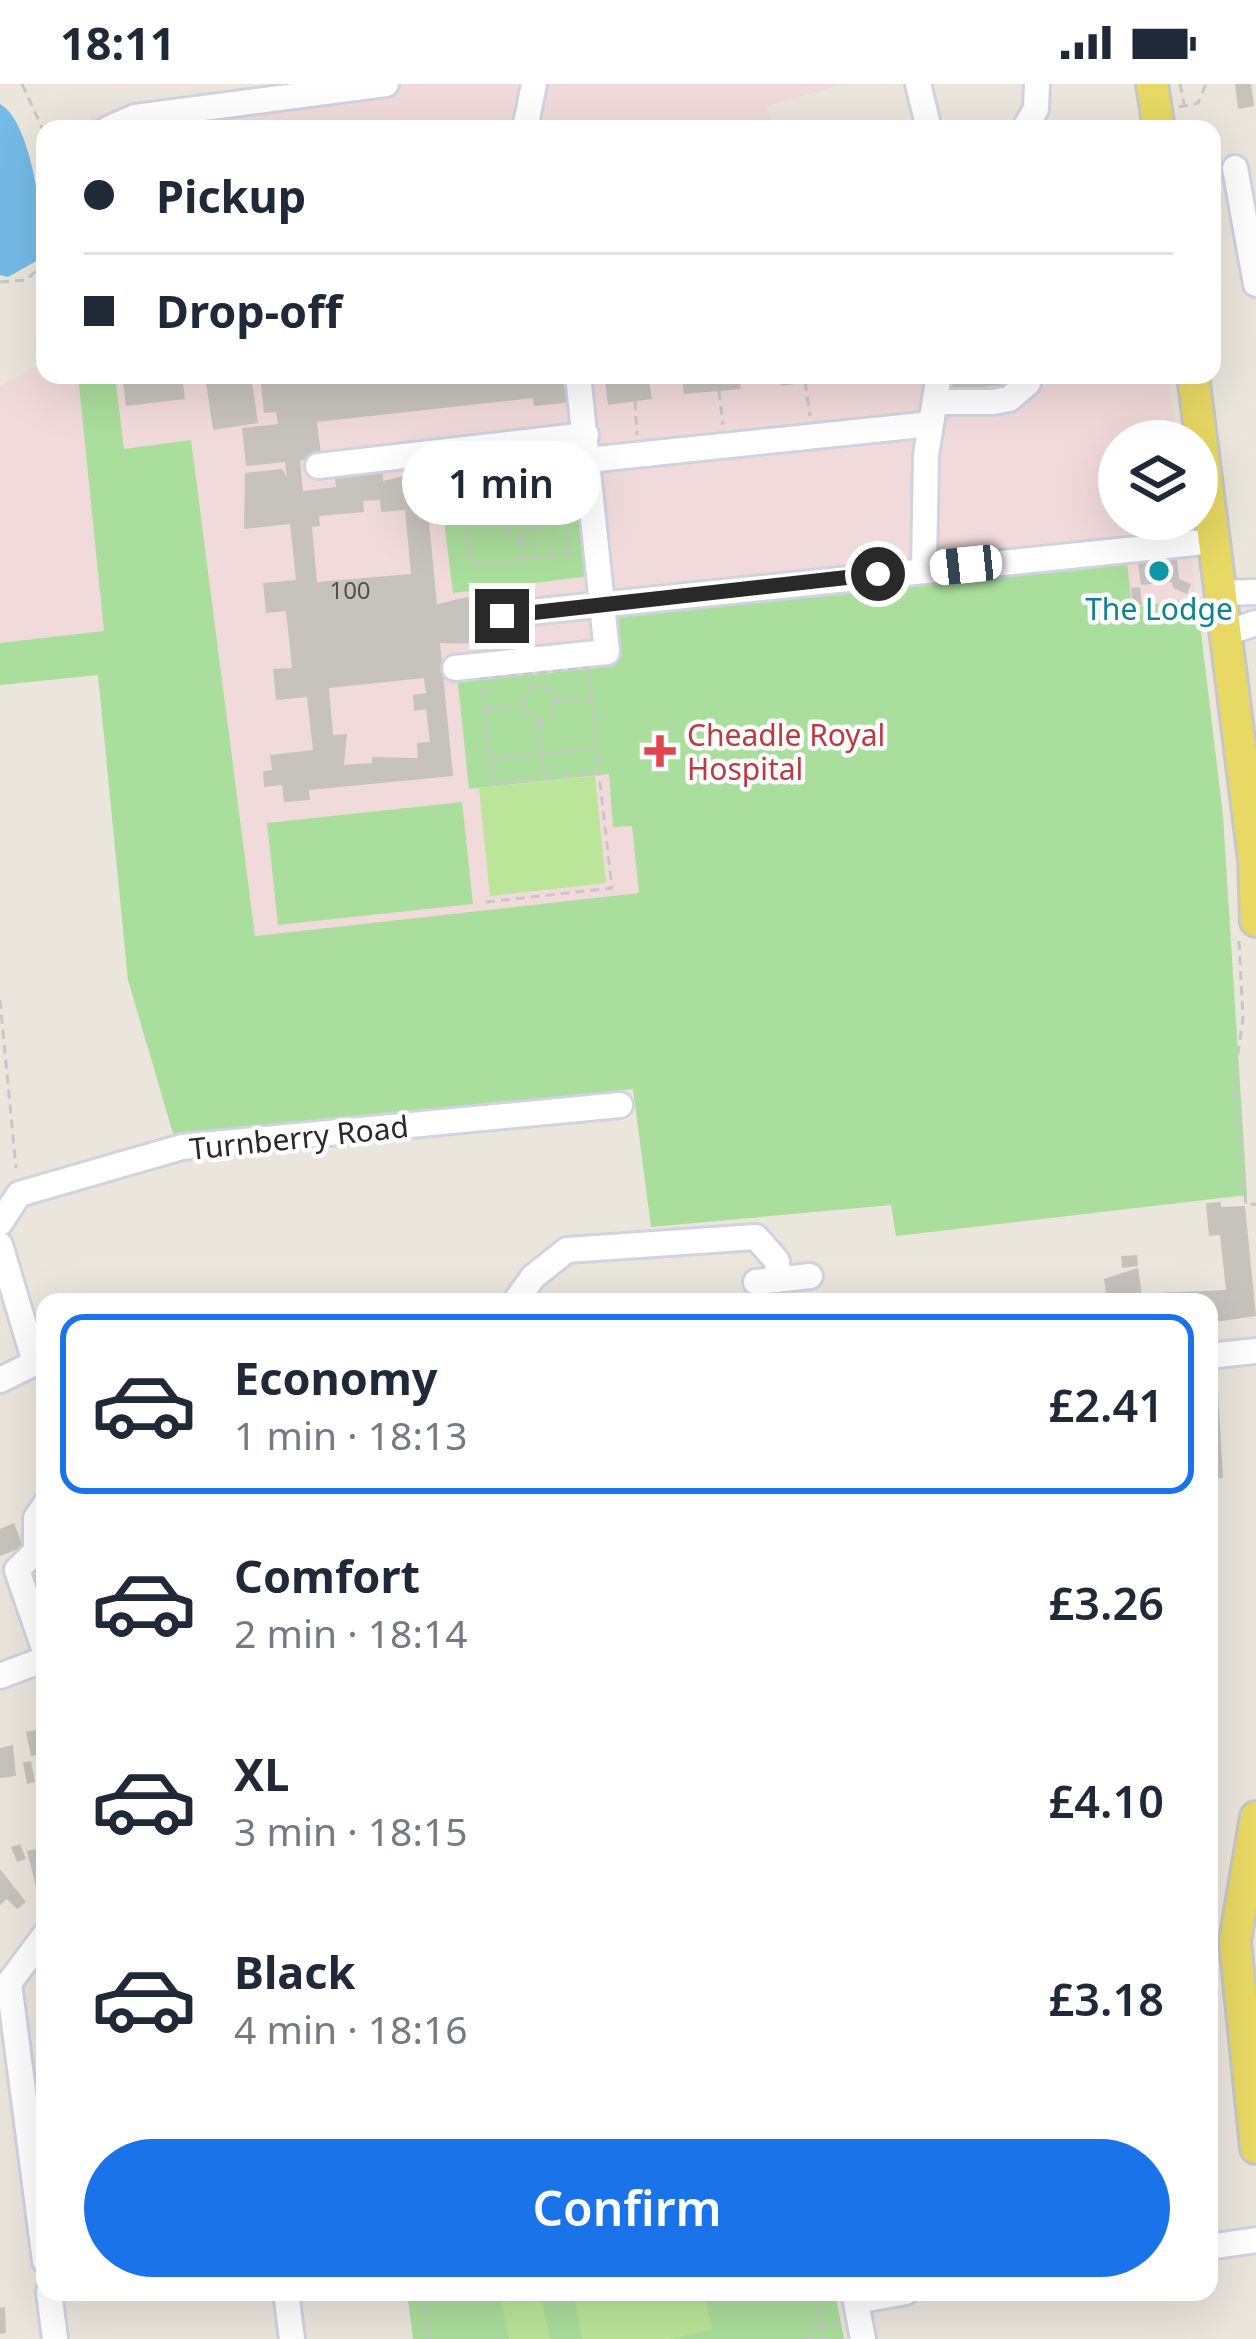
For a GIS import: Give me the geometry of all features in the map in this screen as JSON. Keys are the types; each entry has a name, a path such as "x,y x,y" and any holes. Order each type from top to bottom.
{"main road":[{"path":"1152,84 1158,120"},
{"path":"1194,384 1221,593 1241,628 1255,866 1247,924"},
{"path":"1256,1816 1235,1941 1256,2148"}],"street":[{"path":"128,120 386,84"},
{"path":"527,120 534,84"},
{"path":"918,84 927,120"},
{"path":"1030,120 1036,110 1037,84"},
{"path":"224,120 230,104"},
{"path":"1235,168 1256,284"},
{"path":"455,668 607,652 579,384"},
{"path":"924,569 939,384"},
{"path":"318,466 587,447 639,454 813,436 1009,399 1027,384"},
{"path":"502,616 1214,541"},
{"path":"1221,593 1256,592"},
{"name":"Turnberry Road","path":"19,1194 182,1148 620,1105"},
{"path":"0,1223 19,1194"},
{"path":"521,1293 533,1277 567,1250 756,1237 777,1261 767,1281 810,1276"},
{"path":"0,1245 36,1347"},
{"path":"1218,1355 1256,1351"},
{"path":"0,1380 36,1360"},
{"path":"36,1517 36,1551 16,1570 36,1623"},
{"path":"0,1676 36,1647"},
{"path":"36,1947 9,1983 36,2192"},
{"path":"1218,2246 1256,2240"},
{"path":"50,2301 55,2339"},
{"path":"287,2301 292,2339"},
{"path":"856,2301 863,2339"}],"path":[{"path":"22,84 39,120"},
{"path":"1180,84 1184,106 1198,104 1206,84"},
{"path":"0,282 26,280 36,271"},
{"path":"805,384 813,436"},
{"path":"719,391 726,446"},
{"path":"634,401 639,454"},
{"path":"559,463 570,553 472,565 461,475 514,469 559,463"},
{"path":"514,469 518,500"},
{"path":"518,500 532,506 536,516 531,531 520,535 509,532 502,520 506,506 518,500"},
{"path":"467,524 502,520"},
{"path":"520,535 524,559"},
{"path":"487,902 612,888 588,667 482,678 492,783 599,772"},
{"path":"522,706 524,694 536,686 549,690 555,701 552,713 539,720"},
{"path":"555,701 591,698"},
{"path":"485,710 522,706 539,720 545,778"},
{"path":"490,759 596,749"},
{"path":"1247,924 1244,1018 1234,1081 1246,1205 1256,1204"},
{"path":"0,1000 19,1194"},
{"path":"424,2301 430,2339"},
{"path":"817,2301 824,2339"},
{"path":"808,2339 821,2325"}],"shaded area":[{"path":"314,84 845,84 767,106 771,120 89,120 129,107"},
{"name":"Cheadle Royal Hospital","path":"36,366 36,384 1169,384 1174,420 1098,420 1098,540 1190,540 1223,816 1247,1195 896,1236 891,1205 651,1227 633,1089 174,1137 128,980 98,675 0,685 0,386"}],"green space":[{"name":"Cheadle Royal Hospital","path":"79,384 116,384 124,449 191,440 255,936 639,893 632,826 613,827 609,774 469,789 457,674 597,659 608,614 1127,562 1132,607 1197,599 1223,816 1247,1195 896,1236 891,1205 651,1227 633,1089 174,1137 128,980 98,675 0,685 0,643 104,631"},
{"path":"574,449 590,576 453,593 437,465"},
{"path":"595,776 606,883 490,896 479,788"},
{"path":"462,802 473,904 278,925 267,823"},
{"path":"408,2301 837,2301 844,2339 413,2339"},
{"path":"501,2301 542,2301 550,2339 509,2339"},
{"path":"575,2301 706,2301 712,2330 670,2339 582,2339"}],"water":[{"path":"0,104 20,131 34,176 36,261 8,277 0,275"}],"building":[{"path":"1235,84 1251,84 1254,106 1238,109"},
{"path":"123,384 183,384 185,399 126,406"},
{"path":"206,384 252,384 258,423 213,430"},
{"path":"261,384 571,384 573,402 534,406 533,398 317,422 321,454 300,461 303,491 336,487 335,478 383,473 383,481 424,471 437,604 477,595 482,644 440,643 453,776 309,790 310,800 284,802 282,785 264,787 263,771 272,770 270,755 313,750 307,697 276,700 273,669 292,668 286,611 266,613 263,583 296,580 290,524 244,529 245,473 282,469 287,477 285,462 246,466 242,428 278,424 276,412 264,413","holes":["380,500 381,512 405,510 411,574 317,582 312,527 320,526 319,516 364,512 363,501","424,678 426,693 413,695 414,711 426,709 430,742 417,743 418,758 372,757 372,763 344,765 347,734 333,735 329,688"]},
{"path":"605,384 650,384 652,399 608,405"},
{"path":"683,384 740,384 741,389 684,394"},
{"path":"949,384 1002,384 1002,385 949,390"},
{"name":"The Lodge","path":"1177,559 1179,579 1191,584 1187,594 1173,588 1172,582 1141,585 1138,563"},
{"path":"1140,587 1142,605 1133,606 1131,588"},
{"path":"1206,1203 1245,1206 1256,1316 1218,1322 1218,1293 1154,1293 1226,1290 1220,1235 1209,1236"},
{"path":"1137,1255 1138,1266 1122,1268 1121,1256"},
{"path":"1138,1268 1142,1293 1106,1293 1104,1279"},
{"path":"1218,1392 1223,1478 1218,1478"},
{"path":"14,1523 23,1547 0,1556 0,1529"},
{"path":"36,1574 36,1598 28,1578"},
{"path":"36,1730 36,1755 31,1756 26,1732"},
{"path":"13,1745 16,1776 0,1778 0,1748"},
{"path":"31,1761 35,1782 27,1784 23,1762"},
{"path":"20,1844 26,1859 17,1862 11,1847"},
{"path":"36,1849 36,1887 27,1851"},
{"path":"0,1869 26,1902 17,1909 7,1899 0,1905"},
{"path":"5,2307 6,2333 0,2334 0,2308"}],"place":[{"name":"The Lodge","path":"1159,571"},
{"name":"Cheadle Royal Hospital","path":"660,751"}],"route":[{"path":"502,616 878,574"}]}
